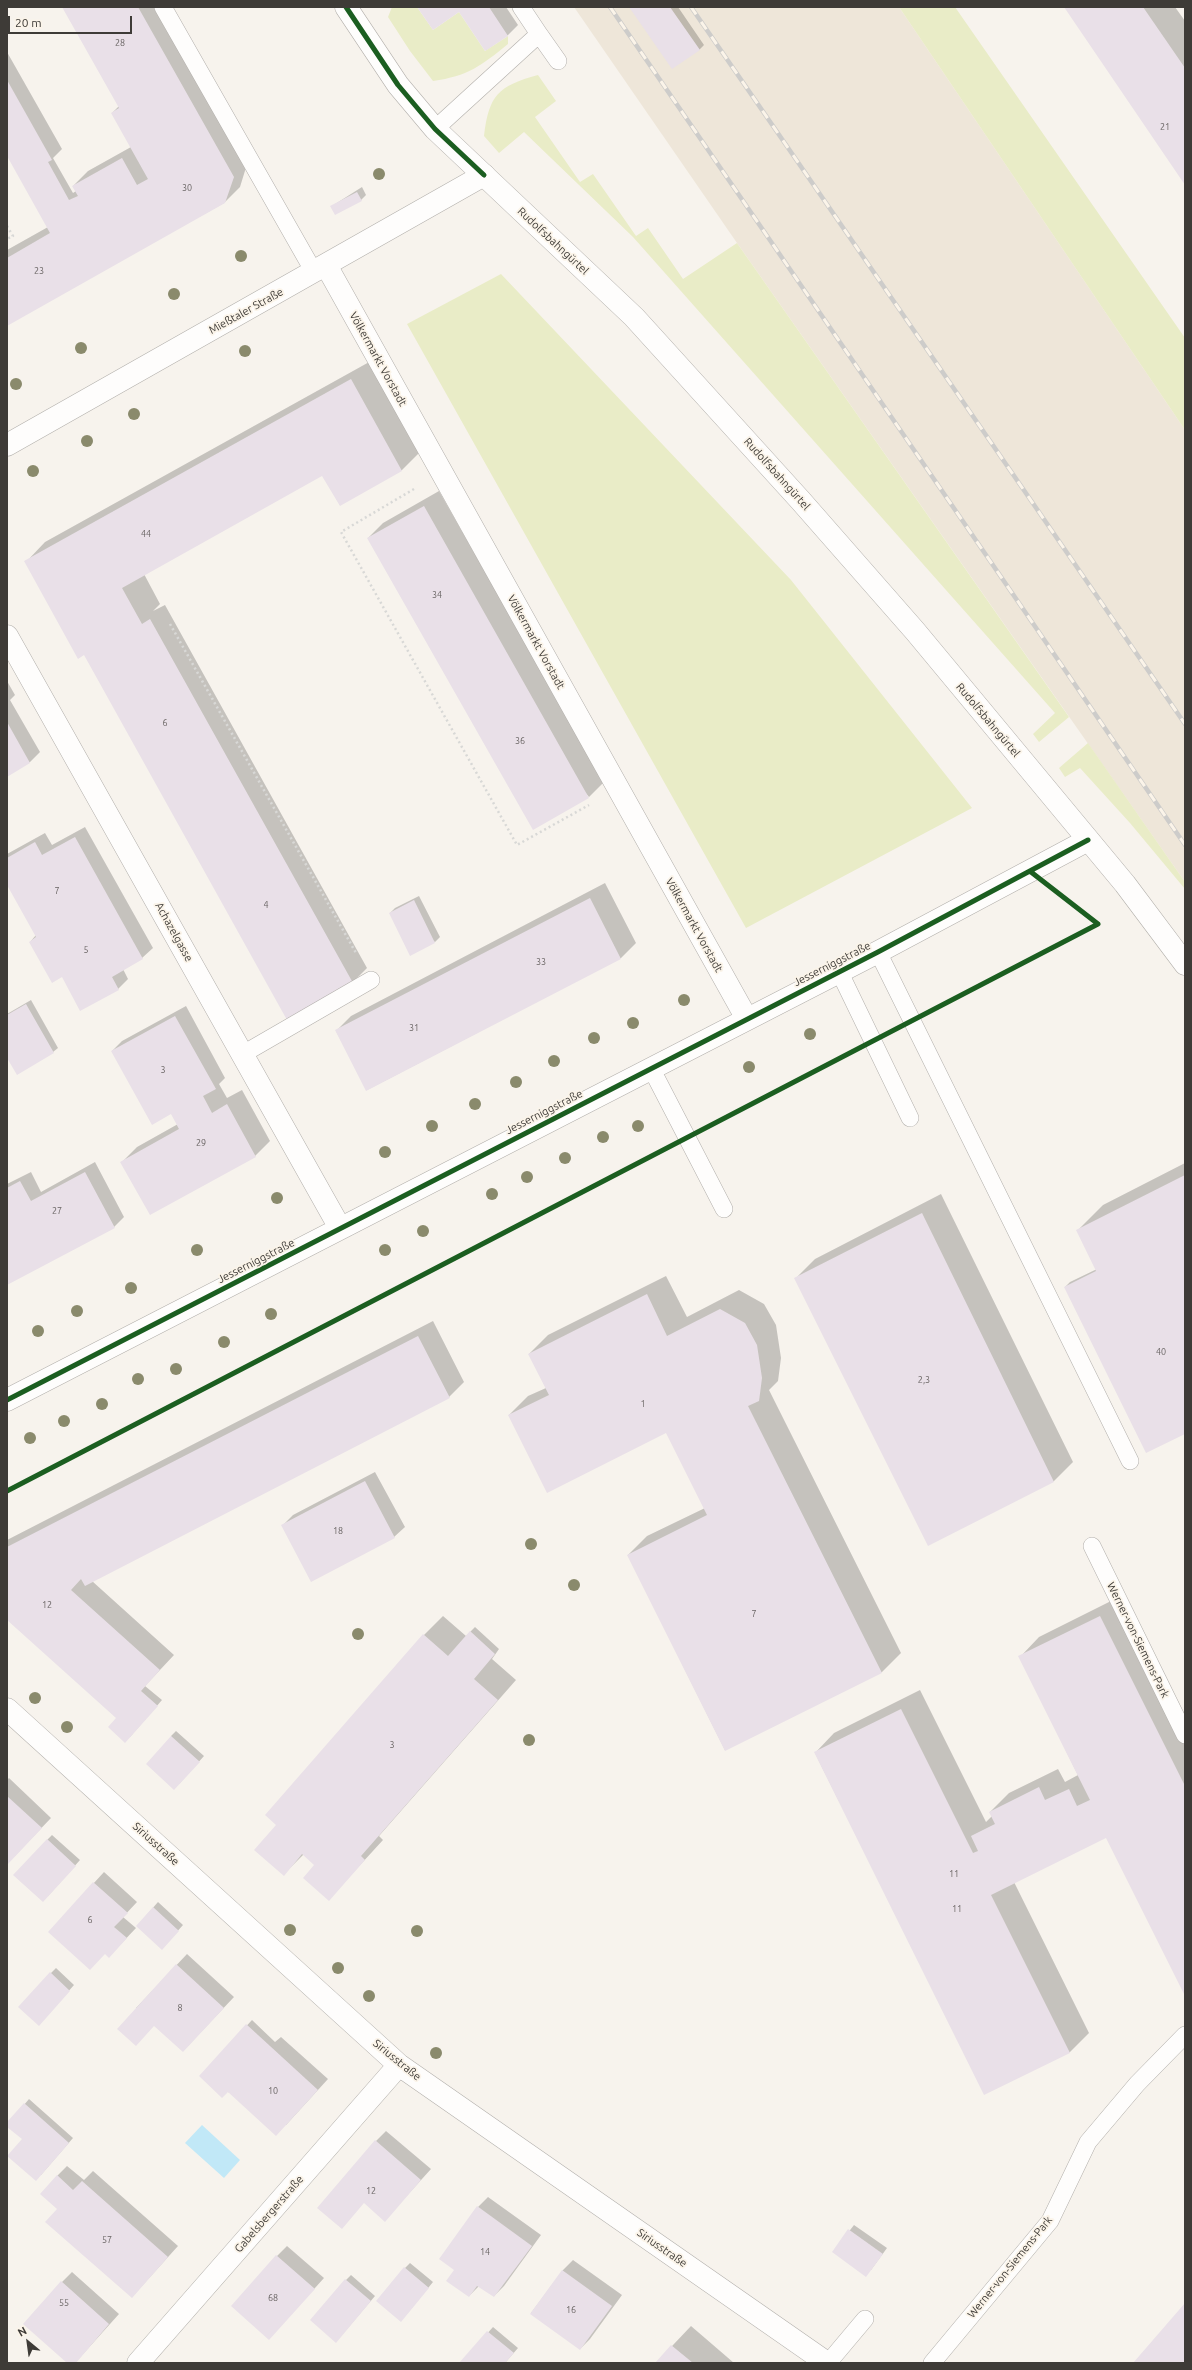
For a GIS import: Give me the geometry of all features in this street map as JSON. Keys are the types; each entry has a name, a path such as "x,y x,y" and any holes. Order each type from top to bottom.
{"street":[{"name":"Rudolfsbahngürtel","path":"346,7 398,85 435,129 634,317 802,501 915,631 1125,884 1185,964"},
{"name":"Mießtaler Straße","path":"7,445 484,176"},
{"name":"Völkermarkt Vorstadt","path":"320,269 442,472 747,1019"},
{"name":"Achazelgasse","path":"7,636 340,1228"},
{"name":"Jesserniggstraße","path":"7,1400 878,952 1088,840"},
{"name":"Siriusstraße","path":"7,1708 399,2065 828,2363"},
{"name":"Gabelsbergerstraße","path":"138,2363 399,2065"}],"lane":[{"path":"163,7 320,269"},
{"path":"521,7 558,61"},
{"path":"435,129 539,34"},
{"path":"878,952 1130,1461"},
{"path":"839,971 910,1118"},
{"path":"243,1054 371,980"},
{"path":"651,1068 724,1209"},
{"name":"Werner-von-Siemens-Park","path":"1092,1546 1185,1734"},
{"name":"Werner-von-Siemens-Park","path":"932,2363 1050,2221 1088,2142 1137,2084 1185,2035"},
{"path":"828,2363 865,2319"}],"path":[{"path":"7,226 12,236 7,239"},
{"path":"442,472 341,532 517,845 618,789"},
{"path":"170,624 371,980"}],"shaded area":[{"path":"574,7 899,7 1185,430 1185,882 737,243"}],"green space":[{"path":"392,7 417,7 433,30 459,12 485,51 508,36 508,44 474,69 456,76 433,81 410,51 388,17"},
{"path":"899,7 955,7 1185,338 1185,430"},
{"path":"538,75 556,101 535,117 580,182 593,174 636,236 648,228 683,279 737,243 1069,717 1039,742 1033,734 1055,713 633,237 524,132 499,153 484,136 489,111 498,94 513,83"},
{"path":"501,274 791,580 972,808 746,928 407,324"},
{"path":"1088,743 1185,882 1185,889 1130,823 1080,768 1065,777 1059,768"}],"water":[{"path":"202,2125 240,2160 224,2178 185,2143"}],"building":[{"path":"62,7 138,7 234,177 225,203 7,326 7,258 50,233 7,156 7,80 52,160 48,162 69,200 78,196 72,186 122,158 137,185 148,179 111,113 119,108"},
{"path":"417,7 489,7 508,36 485,51 459,12 433,30"},
{"path":"629,7 670,7 700,50 672,69"},
{"path":"1064,7 1143,7 1185,68 1185,185"},
{"path":"357,192 362,201 335,215 330,206"},
{"path":"351,379 402,471 340,506 322,476 122,588 142,624 150,619 353,983 287,1020 84,655 78,659 24,561"},
{"path":"424,506 589,798 533,830 367,538"},
{"path":"7,722 30,763 7,777"},
{"path":"75,837 143,959 112,977 119,990 80,1011 62,977 52,983 29,942 36,937 7,885 7,858 35,842 42,855"},
{"path":"590,898 621,959 366,1091 335,1030"},
{"path":"414,900 435,943 410,956 389,913"},
{"path":"26,1004 54,1053 17,1075 7,1058 7,1015"},
{"path":"175,1016 216,1089 203,1096 212,1113 227,1104 256,1157 150,1215 120,1162 179,1129 171,1114 152,1125 111,1051"},
{"path":"85,1172 115,1228 7,1285 7,1188 20,1181 31,1201"},
{"path":"1185,1175 1185,1434 1146,1453 1064,1287 1096,1271 1076,1230"},
{"path":"922,1213 1054,1482 928,1546 794,1278"},
{"path":"647,1294 667,1336 720,1309 745,1323 757,1345 762,1378 759,1401 748,1406 882,1673 725,1751 627,1555 707,1515 666,1433 547,1493 508,1415 549,1395 528,1354"},
{"path":"418,1336 450,1398 85,1586 81,1579 71,1590 160,1670 141,1691 158,1706 125,1743 108,1727 116,1718 7,1620 7,1547"},
{"path":"365,1481 395,1538 311,1582 281,1525"},
{"path":"1100,1616 1185,1786 1185,1996 1106,1838 991,1895 1070,2053 984,2095 814,1752 901,1709 973,1853 978,1851 971,1836 995,1824 989,1812 1039,1787 1045,1800 1069,1789 1077,1806 1090,1800 1018,1656"},
{"path":"470,1631 495,1654 474,1679 498,1700 361,1856 365,1860 329,1901 303,1878 314,1865 302,1854 284,1876 254,1850 276,1825 265,1815 423,1634 448,1656"},
{"path":"171,1736 200,1762 174,1790 146,1764"},
{"path":"7,1796 42,1828 7,1865"},
{"path":"47,1839 76,1866 43,1902 13,1875"},
{"path":"93,1882 128,1913 114,1927 127,1938 109,1958 105,1954 90,1970 48,1932"},
{"path":"153,1907 179,1931 162,1950 136,1926"},
{"path":"176,1964 224,2008 183,2052 154,2026 136,2046 117,2029"},
{"path":"50,1972 70,1991 39,2026 18,2007"},
{"path":"246,2024 318,2090 276,2136 228,2092 222,2098 199,2076"},
{"path":"24,2103 69,2143 36,2181 7,2156 22,2139 7,2127 7,2122"},
{"path":"375,2140 421,2180 385,2222 364,2203 342,2229 317,2208"},
{"path":"57,2175 73,2190 82,2181 168,2257 132,2298 45,2222 57,2209 40,2194"},
{"path":"477,2206 532,2246 494,2297 477,2286 469,2297 446,2281 454,2270 439,2259"},
{"path":"848,2229 883,2254 866,2277 832,2252"},
{"path":"276,2255 315,2289 269,2340 231,2306"},
{"path":"404,2267 429,2288 401,2322 376,2301"},
{"path":"562,2270 612,2306 580,2350 530,2314"},
{"path":"345,2279 371,2301 336,2343 310,2320"},
{"path":"61,2281 109,2324 76,2363 67,2363 23,2324"},
{"path":"1185,2303 1185,2363 1133,2363"},
{"path":"487,2331 514,2353 505,2363 459,2363"},
{"path":"671,2345 693,2363 655,2363"}],"railway":[{"path":"610,7 1185,845"},
{"path":"691,7 1185,724"}],"cycle path":[{"path":"346,7 398,85 435,129 484,175"},
{"path":"7,1400 878,952 1088,840"},
{"path":"7,1491 1098,924 1031,872"}]}
